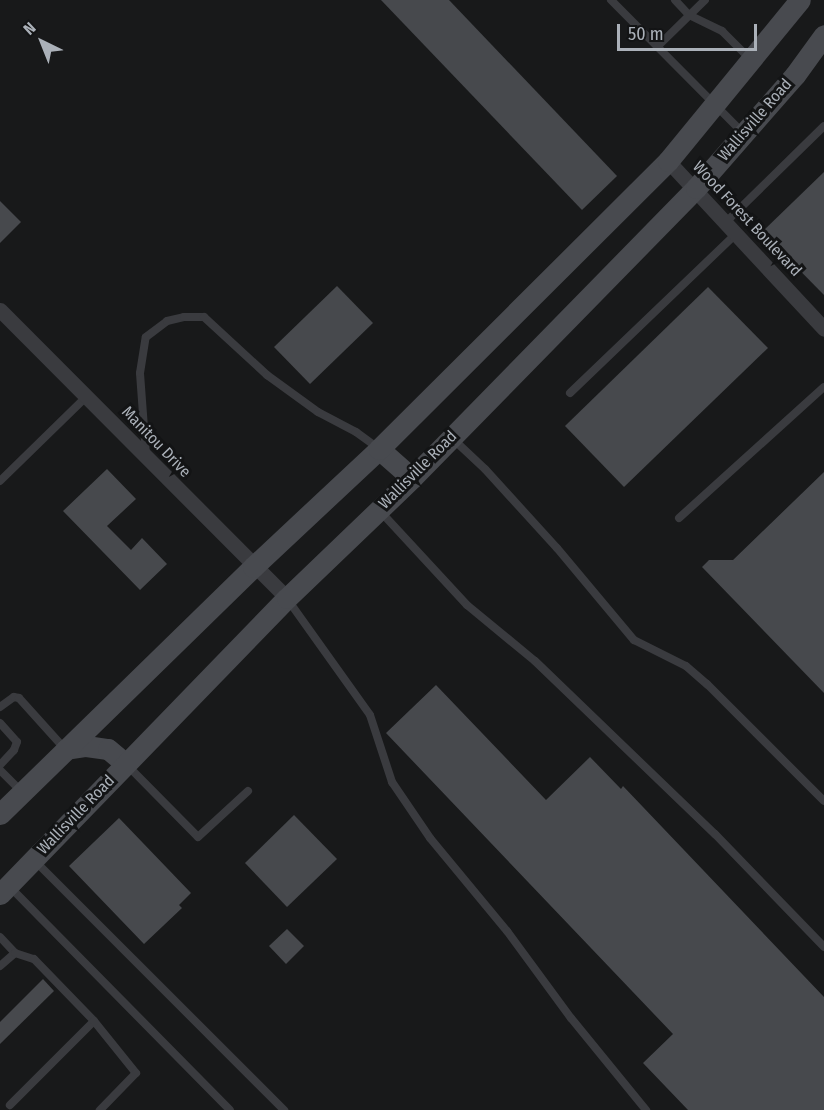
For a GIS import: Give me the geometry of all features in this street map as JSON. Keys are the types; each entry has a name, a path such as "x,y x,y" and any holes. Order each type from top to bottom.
{"main road":[{"path":"0,814 253,567 379,449 668,161 800,0"},
{"name":"Wallisville Road","path":"4,890 287,598 452,438 696,188 795,75 824,35"},
{"path":"379,449 412,478"},
{"path":"66,749 86,746 108,749 126,764"}],"street":[{"name":"Wood Forest Boulevard","path":"668,161 696,188 824,329"},
{"name":"Manitou Drive","path":"0,310 253,567 287,598"}],"lane":[{"path":"611,0 744,133"},
{"path":"675,0 688,15 722,31 751,60"},
{"path":"657,47 705,0"},
{"path":"570,393 732,228 824,126"},
{"path":"147,459 140,373 146,337 167,321 184,317 204,317 267,375 318,412 356,432 379,449"},
{"path":"679,518 824,387"},
{"path":"0,481 86,397"},
{"path":"452,438 485,469 557,548 634,640 686,666 707,684 824,801"},
{"path":"379,510 467,605 544,669 715,834 824,947"},
{"path":"287,598 370,715 392,782 430,838 507,931 571,1018 646,1110"},
{"path":"0,707 14,697 19,698 66,749"},
{"path":"0,723 17,742 14,750 0,765"},
{"path":"126,764 198,837 248,791"},
{"path":"0,770 22,792"},
{"path":"33,859 284,1110"},
{"path":"4,890 230,1110"},
{"path":"0,937 15,953 34,959 94,1021 136,1073 100,1110"},
{"path":"0,966 15,953"},
{"path":"10,1105 94,1021"}],"building":[{"path":"381,0 449,0 617,176 582,210"},
{"path":"824,172 824,295 762,232"},
{"path":"0,201 21,222 0,243"},
{"path":"337,286 373,323 310,384 274,347"},
{"path":"708,287 768,348 624,487 565,426"},
{"path":"107,469 136,499 107,526 131,550 142,538 167,564 140,590 63,511"},
{"path":"824,472 824,693 702,567 709,560 733,560"},
{"path":"436,685 546,800 590,757 621,789 623,786 824,997 824,1110 688,1110 643,1063 673,1034 386,733"},
{"path":"294,815 337,859 287,907 245,863"},
{"path":"119,818 191,893 179,905 182,908 144,944 69,866"},
{"path":"287,929 304,946 286,964 269,946"},
{"path":"43,979 54,991 0,1044 0,1022"}]}
